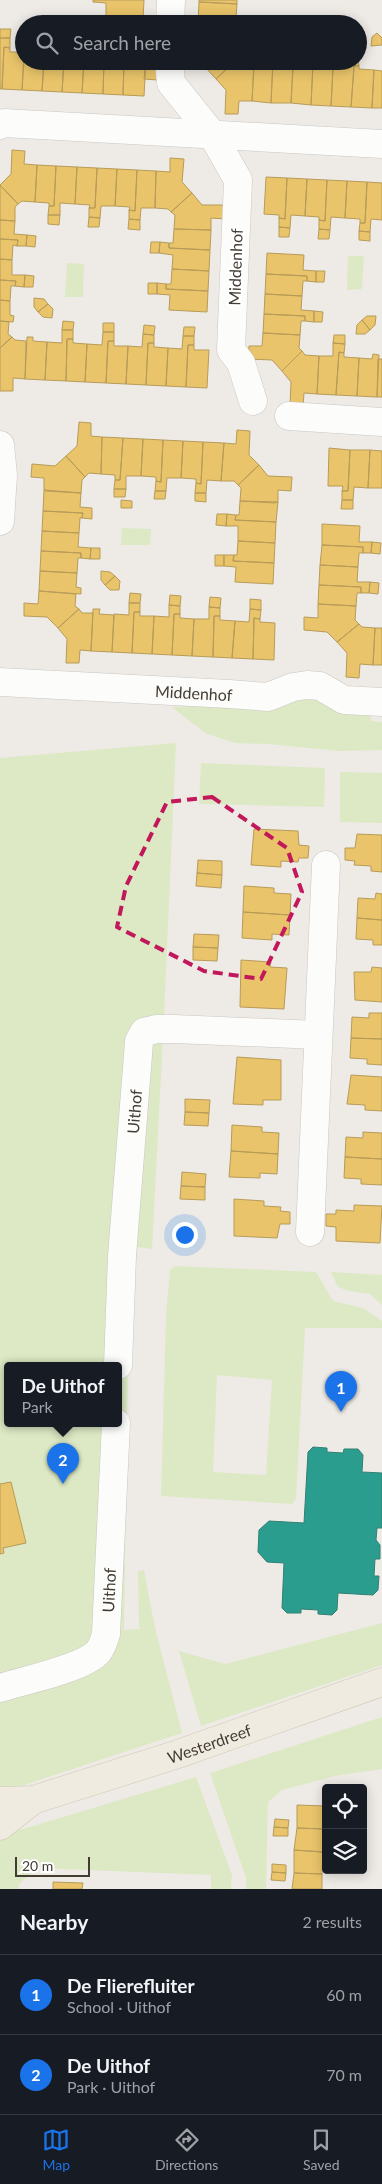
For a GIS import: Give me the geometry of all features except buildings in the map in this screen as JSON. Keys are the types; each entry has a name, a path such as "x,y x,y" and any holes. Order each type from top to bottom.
{"main road":[{"name":"Westerdreef","path":"0,1801 33,1800 178,1754 382,1682"},
{"name":"Westerdreef","path":"0,1826 33,1800"}],"street":[{"path":"170,15 171,0"},
{"name":"Middenhof","path":"170,70 171,83 212,134 238,180 231,350 241,363 253,401"},
{"path":"0,125 4,123 382,144"},
{"path":"289,416 382,422"},
{"path":"0,445 3,475 0,521"},
{"name":"Middenhof","path":"0,682 229,694 250,697 268,697 293,687 307,685 320,686 344,700 382,702"},
{"path":"310,1232 326,865"},
{"name":"Uithof","path":"118,1362 122,1256 136,1074 139,1041 144,1032 156,1029 318,1035"},
{"name":"Uithof","path":"0,1688 74,1666 96,1653 102,1645 107,1625 116,1427"}],"highlighted area":[{"path":"212,797 287,848 302,892 261,979 204,971 117,927 126,886 167,802"}],"green space":[{"path":"348,256 364,256 362,289 347,290"},
{"path":"67,263 84,264 83,297 65,297"},
{"path":"122,528 151,529 150,545 121,545"},
{"path":"301,696 371,710 371,721 382,722 382,750 339,751 268,744 235,743 205,733 172,707 270,702"},
{"path":"176,743 164,1017 150,1018 130,1221 124,1630 141,1629 139,1626 138,1571 144,1570 155,1628 182,1733 0,1793 0,758"},
{"path":"201,763 325,768 324,807 199,804"},
{"path":"340,772 382,773 382,823 340,822"},
{"path":"163,1037 152,1249 137,1247 150,1045"},
{"path":"175,1266 316,1272 333,1301 363,1308 382,1321 382,1328 305,1328 296,1499 292,1504 161,1496 166,1316 170,1270","holes":["217,1375 272,1380 266,1475 213,1472"]},
{"path":"331,1272 382,1275 382,1305 370,1294 349,1291 338,1287"},
{"path":"382,1623 382,1665 201,1726 179,1651 225,1664"},
{"path":"382,1717 382,1769 335,1776 282,1790 268,1802 266,1889 246,1889 246,1878 210,1773"},
{"path":"196,1777 232,1875 231,1889 211,1889 211,1875 37,1868 19,1884 19,1889 0,1889 0,1836"}],"place":[{"name":"De Flierefluiter","path":"341,1412"},
{"name":"De Uithof","path":"63,1484"}]}
